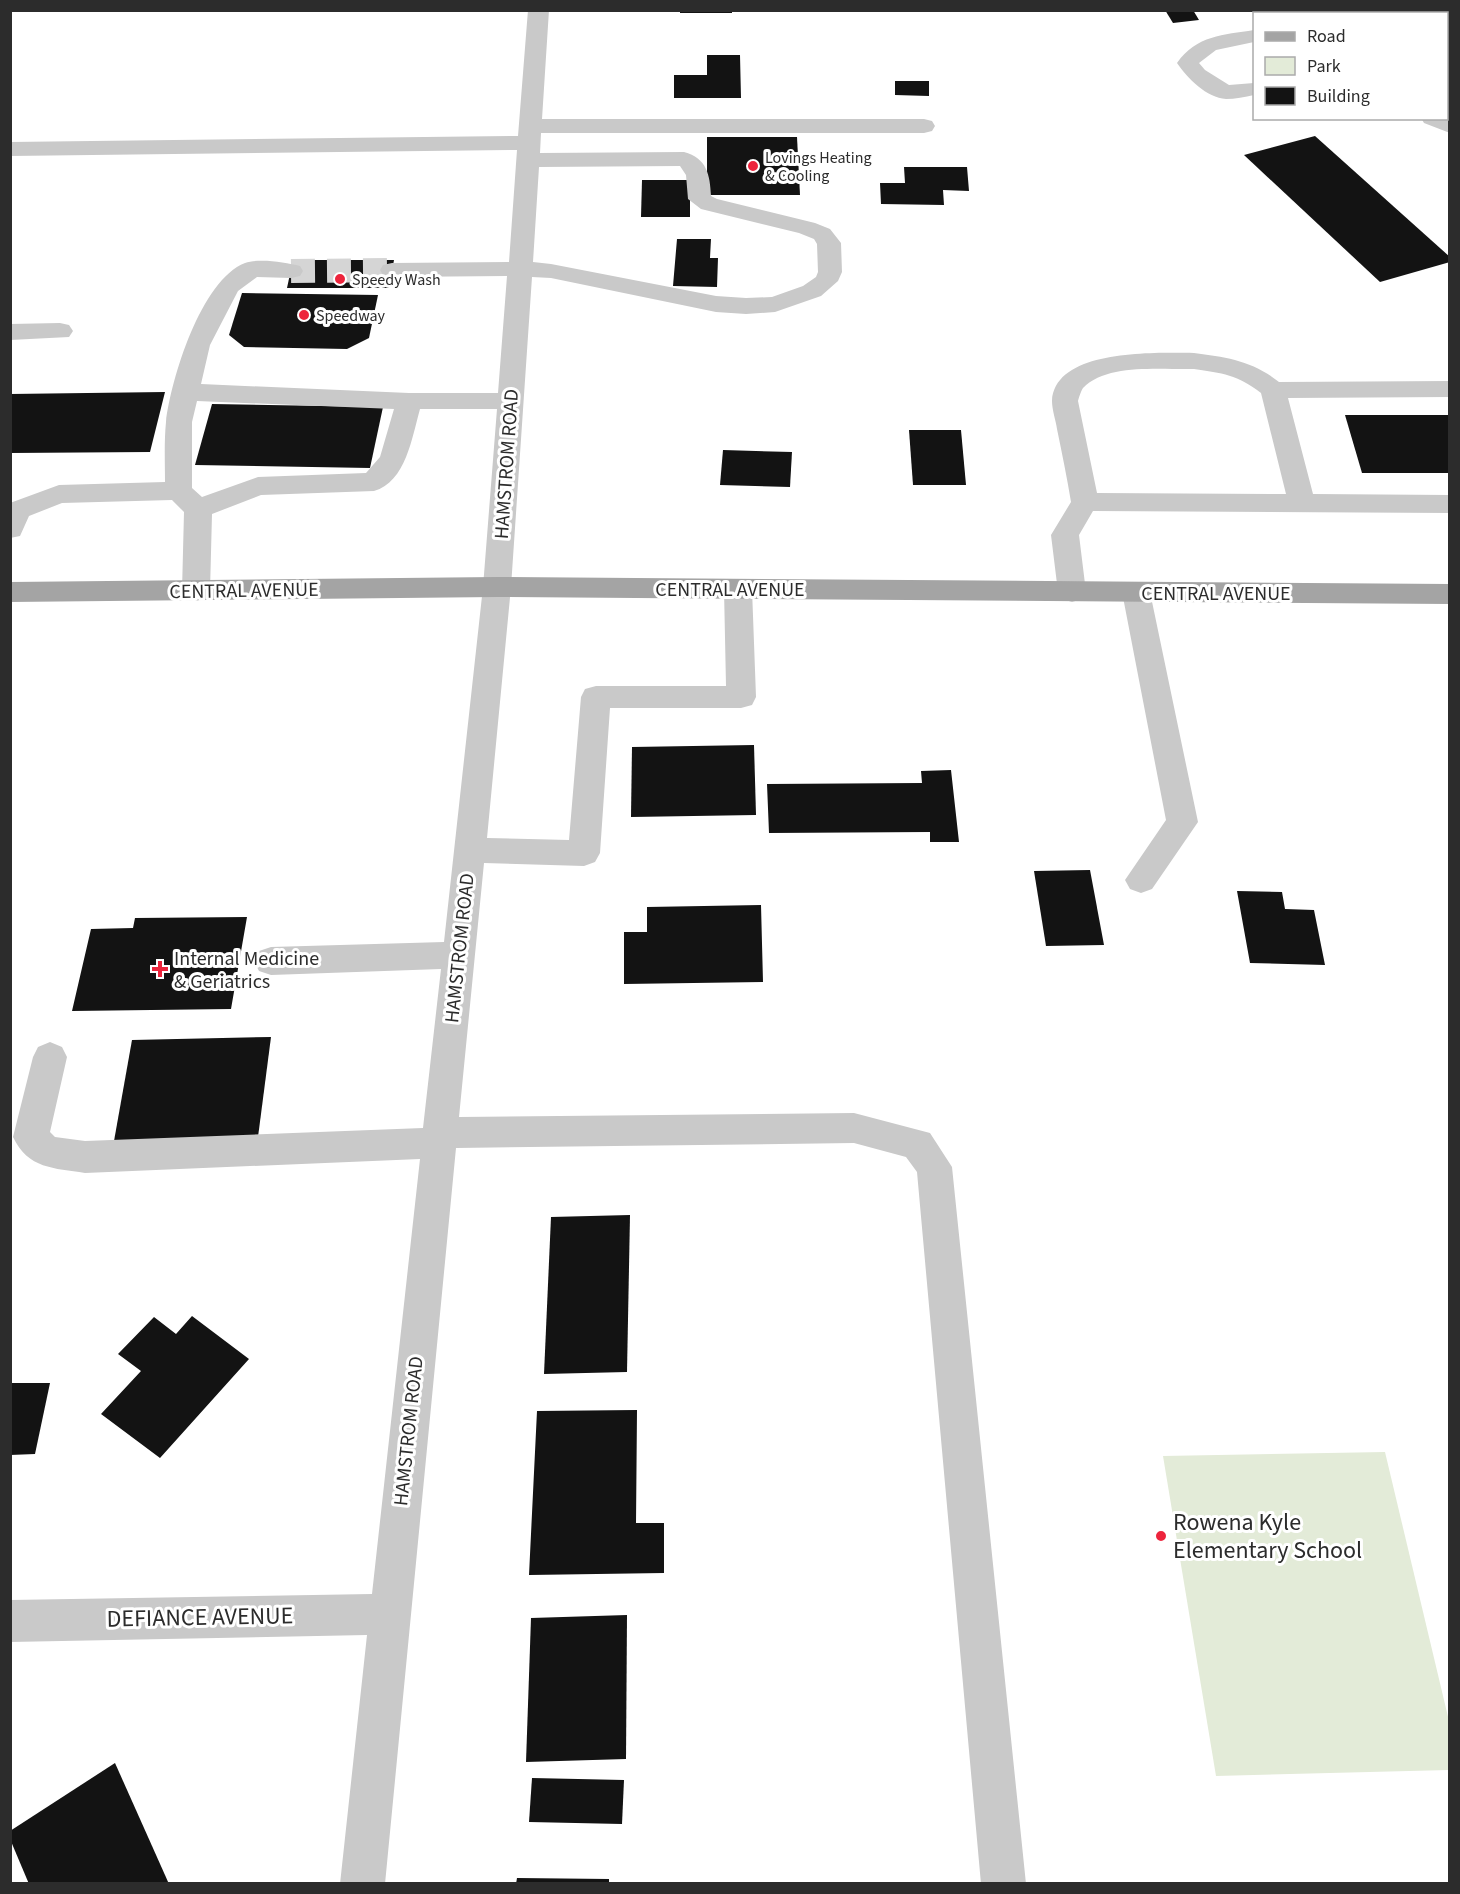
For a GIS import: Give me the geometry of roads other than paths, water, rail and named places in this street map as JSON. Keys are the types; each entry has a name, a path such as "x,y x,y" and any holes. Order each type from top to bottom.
{"main road":[{"name":"CENTRAL AVENUE","path":"10,592 497,587 1449,594"}],"street":[{"name":"HAMSTROM ROAD","path":"362,1884 497,587 539,10"},
{"path":"1253,36 1204,46 1193,54 1188,63 1197,75 1225,92 1253,90"},
{"path":"10,149 529,143 924,126"},
{"path":"392,270 520,269 551,271 716,304 746,306 775,304 812,291 826,281 830,272 829,243 822,234 807,228 709,204 700,199 697,169 692,162 684,159 529,143"},
{"path":"178,491 179,422 197,345 228,287 252,269 291,271"},
{"path":"10,332 60,331"},
{"path":"1072,591 1065,535 1084,502 1065,401 1071,384 1094,370 1121,362 1194,361 1233,366 1257,377 1273,390 1302,503"},
{"path":"1273,390 1449,389"},
{"path":"186,392 409,401 511,401"},
{"path":"198,509 258,486 374,482 393,459 409,401"},
{"path":"10,529 18,510 60,494 178,491 198,509 196,591"},
{"path":"1084,502 1449,504"},
{"path":"469,849 584,853 596,697 741,697 738,589"},
{"path":"1136,592 1182,822 1141,880"},
{"path":"271,961 458,955"},
{"path":"50,1058 31,1137 46,1151 85,1157 439,1138 854,1128 917,1144 934,1167 1004,1884"},
{"name":"DEFIANCE AVENUE","path":"10,1621 389,1614"}],"tunnel":[{"path":"291,271 392,270"}],"place":[{"name":"Lovings Heating & Cooling","path":"753,166"},
{"name":"Speedy Wash","path":"340,279"},
{"name":"Speedway","path":"304,315"},
{"name":"Internal Medicine & Geriatrics","path":"160,969"},
{"name":"Rowena Kyle Elementary School","path":"1161,1536"}]}
